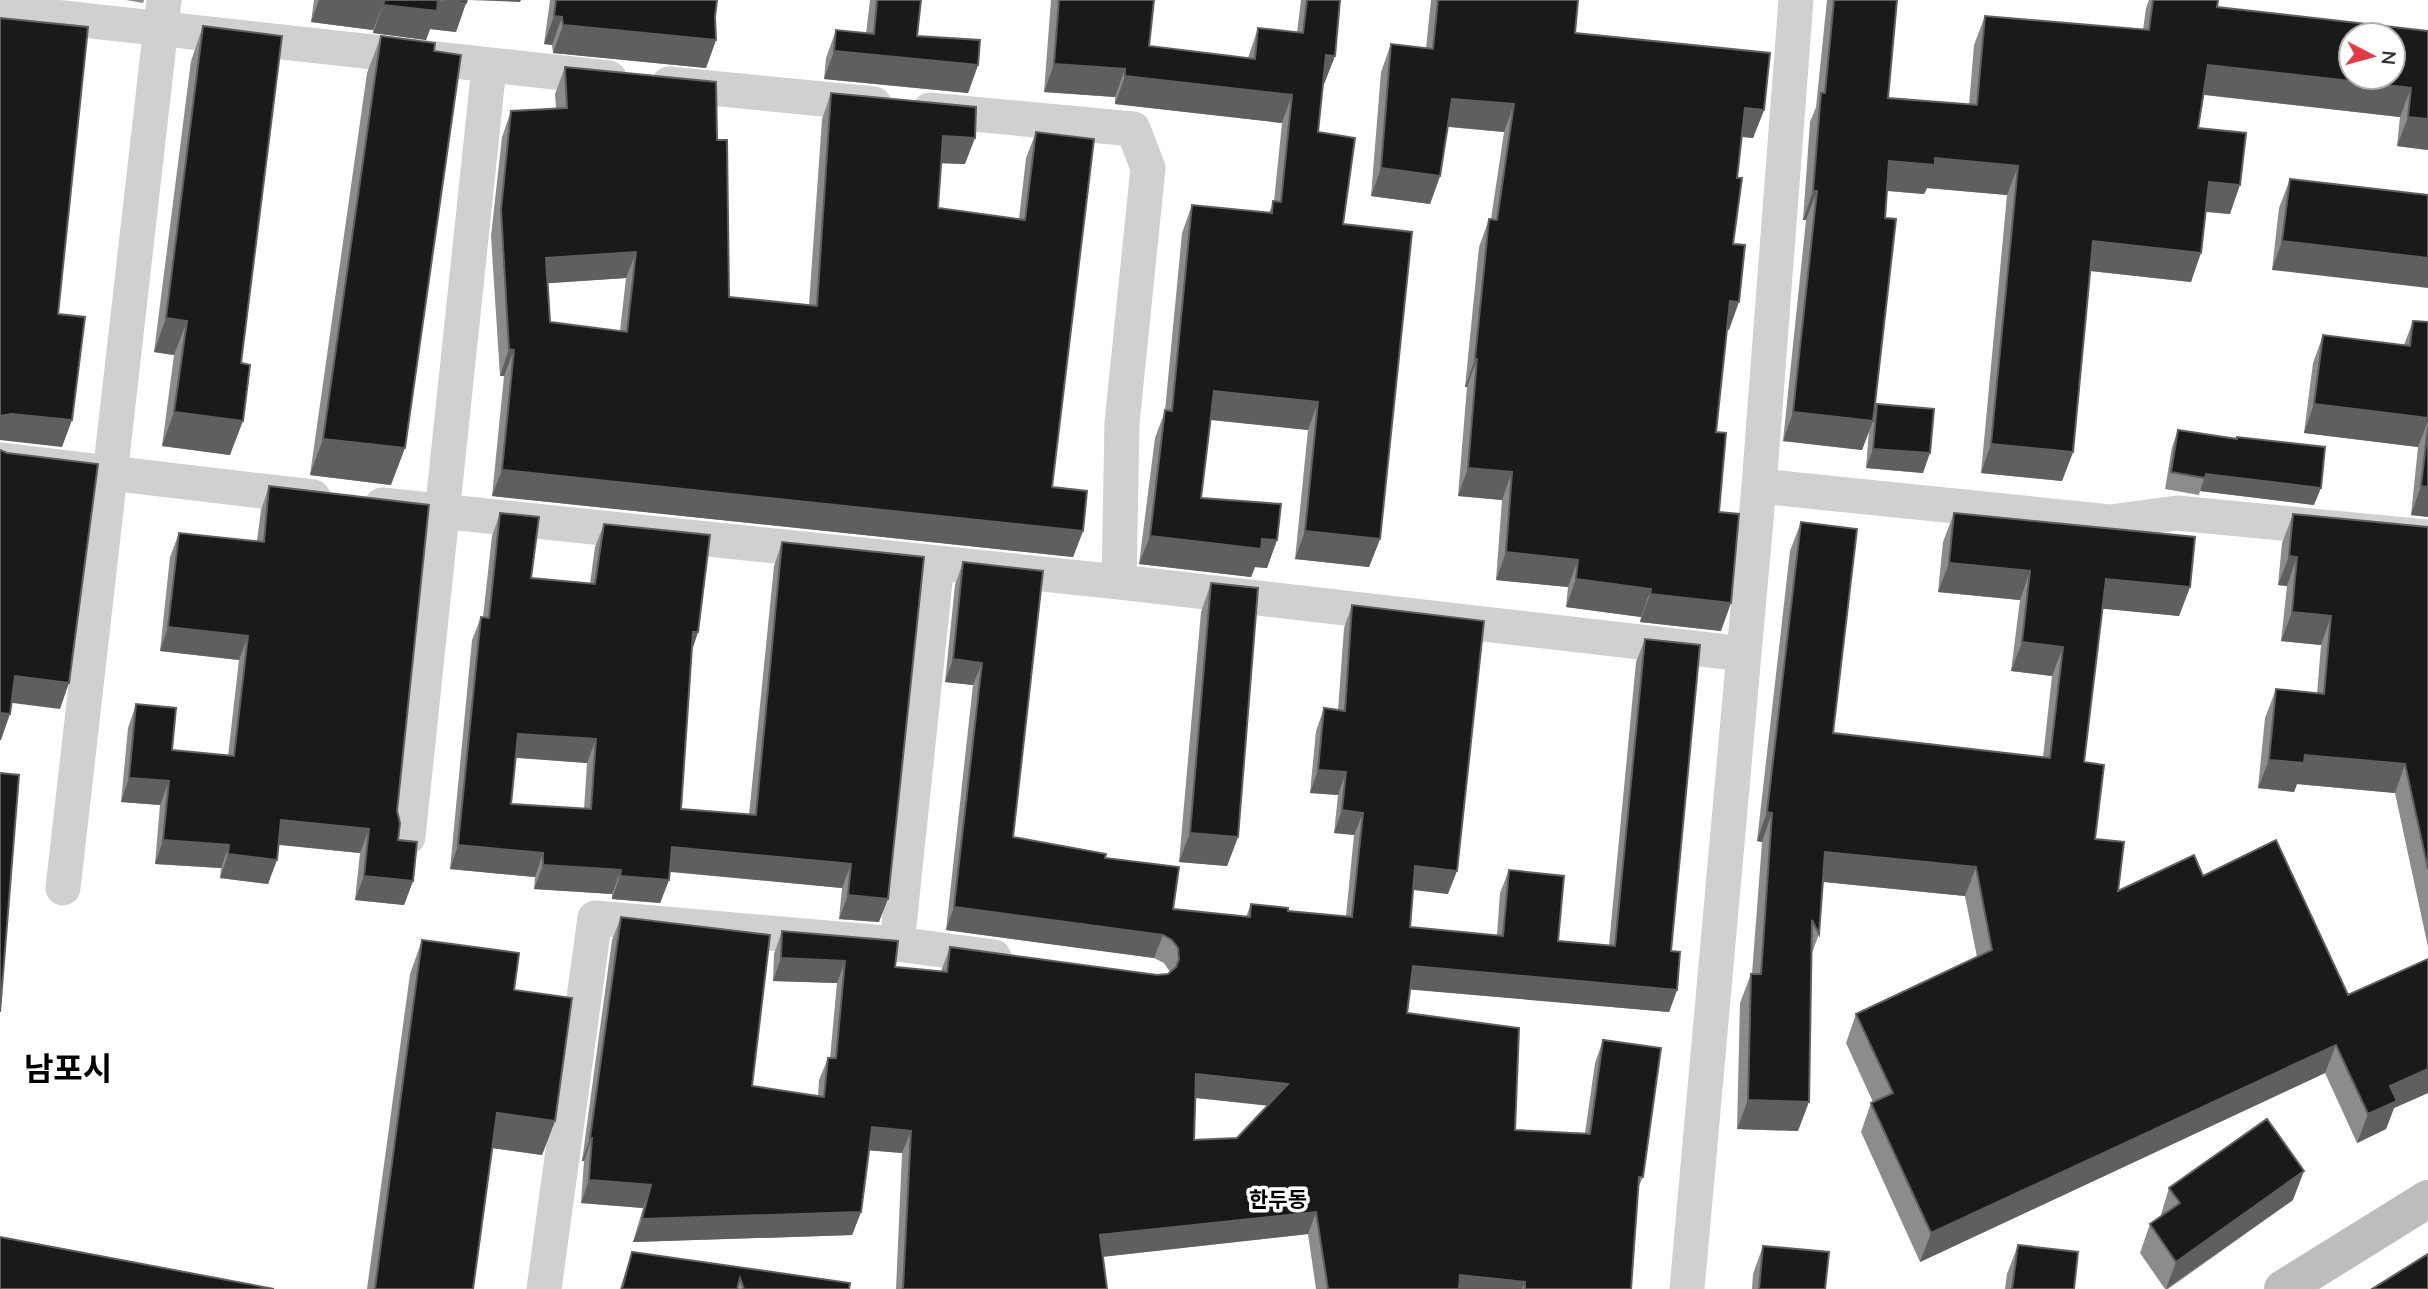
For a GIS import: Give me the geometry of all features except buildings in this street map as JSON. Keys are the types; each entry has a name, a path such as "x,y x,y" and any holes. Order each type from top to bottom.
{"main road":[{"path":"2283,1289 2428,1199"}],"street":[{"path":"1687,1289 1759,486 1796,0"},
{"path":"0,11 162,15 489,66 1133,129 1148,168 1122,424 1119,582"},
{"path":"63,888 162,15"},
{"path":"408,837 489,66"},
{"path":"0,460 1744,653"},
{"path":"1759,486 2110,522 2176,513 2428,537"},
{"path":"897,944 937,563"},
{"path":"544,1289 595,918 897,944 1031,962"}],"district":[{"name":"남포시","path":"68,1069"},
{"name":"한두동","path":"1278,1200"}]}
